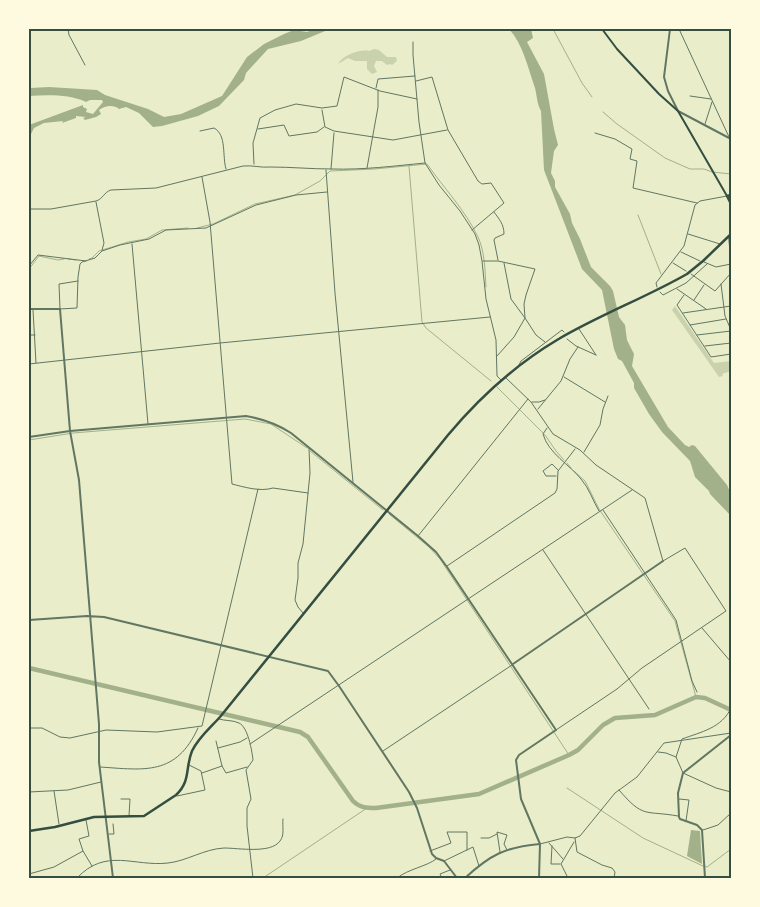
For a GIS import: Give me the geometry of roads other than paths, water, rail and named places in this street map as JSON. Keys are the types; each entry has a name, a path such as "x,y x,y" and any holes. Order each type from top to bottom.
{"main road":[{"path":"602,29 616,49 678,111 731,204"},
{"path":"727,196 731,195"},
{"path":"29,831 105,816 129,817 147,815 181,791 187,780 191,754 196,744 460,421 501,380 540,350 687,274 703,262 730,235"}],"street":[{"path":"68,29 69,35 84,65"},
{"path":"670,29 664,77 668,91 678,111 730,138"},
{"path":"679,29 730,138"},
{"path":"413,42 417,99 425,163 472,229 479,245 486,299 496,340 497,376 501,380"},
{"path":"367,168 378,107 378,79 415,76"},
{"path":"254,165 253,143 260,118 275,110 296,104 322,108 337,106 344,77 377,89 417,99"},
{"path":"416,81 432,78 448,130 478,181 482,184 491,183 504,203 472,229"},
{"path":"690,96 712,100"},
{"path":"704,125 712,100"},
{"path":"322,108 324,126"},
{"path":"257,129 284,125 289,136 318,132 324,126"},
{"path":"324,126 334,131 398,139 448,130"},
{"path":"200,131 214,128 218,130 222,138 223,160 226,170"},
{"path":"331,170 334,131"},
{"path":"595,133 615,140 632,149 630,160 637,161 633,188 697,203 727,196"},
{"path":"29,209 47,210 96,201 111,190 156,188 226,170 254,165 269,168 298,167 331,170 425,163"},
{"path":"326,169 353,483"},
{"path":"202,176 210,225 232,484 258,489 267,490 273,488 308,493"},
{"path":"29,309 78,308 80,264 95,258 102,251 149,239 166,230 197,229 256,205 296,195 327,192"},
{"path":"96,201 104,243 102,251"},
{"path":"657,286 656,283 680,252 688,234 694,206 697,203"},
{"path":"494,212 504,229 504,234 494,240 498,261"},
{"path":"688,234 720,244"},
{"path":"730,235 731,257"},
{"path":"132,243 148,425"},
{"path":"680,252 716,267 731,264"},
{"path":"29,266 38,254 87,261"},
{"path":"482,261 498,261 535,269 526,294 524,304 525,318 514,337 496,356"},
{"path":"672,262 686,271"},
{"path":"660,292 663,295 677,289 693,276 703,262"},
{"path":"504,263 511,299 536,335 545,342"},
{"path":"691,274 715,291 731,273"},
{"path":"78,281 59,284 60,309 70,431 79,480 96,688 101,782 113,878"},
{"path":"693,300 705,284"},
{"path":"697,335 731,330 726,319 721,284"},
{"path":"677,289 707,310"},
{"path":"684,295 677,305 712,357 731,354"},
{"path":"682,314 731,306"},
{"path":"33,310 36,363"},
{"path":"29,364 220,343 490,317"},
{"path":"690,325 726,319"},
{"path":"567,339 578,348 596,356 581,328"},
{"path":"520,365 521,362 545,342 562,330 564,332"},
{"path":"29,335 35,335"},
{"path":"704,346 731,342"},
{"path":"538,410 563,376 570,359 578,348"},
{"path":"563,376 605,402"},
{"path":"505,377 538,410 553,434 584,453 592,461 645,498 663,561"},
{"path":"584,453 600,425 608,396"},
{"path":"418,536 528,399"},
{"path":"531,402 546,400"},
{"path":"29,437 70,431 246,416 266,420 278,425 310,448 436,552 511,666 556,730"},
{"path":"548,428 544,431 543,436 564,463 581,479 599,512"},
{"path":"303,614 295,600 298,563 304,544 310,473 310,448"},
{"path":"447,567 555,493 558,471 576,448"},
{"path":"557,476 546,476 543,471 552,464 558,471"},
{"path":"100,767 140,770 162,766 175,758 189,744 202,725 258,489"},
{"path":"250,744 632,490"},
{"path":"603,510 676,620 692,681 697,692"},
{"path":"383,752 645,573 685,548 726,611 681,641 617,689 518,756 516,760 518,783 524,810 540,844 538,878"},
{"path":"543,549 649,709"},
{"path":"29,620 90,616 104,617 325,670 331,674 412,798 417,808 430,851 436,858 444,862 457,878"},
{"path":"701,627 731,662"},
{"path":"676,758 682,739 709,730 725,719 731,708"},
{"path":"219,718 238,722 243,726 250,744 253,760 246,775 251,797 246,808 246,826 253,878"},
{"path":"29,728 42,728 60,737 67,738 99,731 121,729 157,732 199,727"},
{"path":"561,864 575,839 583,833 619,789 637,777 664,742 731,734"},
{"path":"683,773 731,734"},
{"path":"218,748 248,738"},
{"path":"216,741 222,766 226,773 248,768"},
{"path":"658,752 666,753 676,758 683,773 678,799 679,816 680,819 697,825 702,830 705,878"},
{"path":"176,795 180,796 205,790 200,770 189,764"},
{"path":"201,773 222,766"},
{"path":"683,773 716,788 731,792"},
{"path":"29,792 68,790 101,782"},
{"path":"619,789 639,810 648,813 664,813 679,816"},
{"path":"54,791 60,826"},
{"path":"122,799 130,800 129,817"},
{"path":"678,799 688,800 686,822"},
{"path":"702,830 718,824 731,813"},
{"path":"85,819 89,836 80,839 83,851 92,867"},
{"path":"77,878 92,867 110,860 170,863 219,849 269,847 280,842 283,819"},
{"path":"106,827 113,825 114,834 107,835"},
{"path":"430,851 451,843 447,832 467,832 467,850"},
{"path":"480,838 489,838 498,834 497,832 507,835 504,844 507,850"},
{"path":"498,834 500,852"},
{"path":"464,878 500,852 549,843 567,837 575,839"},
{"path":"575,839 577,852 612,868 614,870 614,878"},
{"path":"549,843 564,859"},
{"path":"29,845 29,853"},
{"path":"552,846 551,864 561,864"},
{"path":"444,862 473,847 479,866"},
{"path":"29,874 54,867 83,851"},
{"path":"397,878 412,869 432,862 436,858"},
{"path":"561,864 568,878"},
{"path":"442,878 440,874 450,870"}],"waterway":[{"path":"553,29 582,83 592,97"},
{"path":"603,112 665,158 690,169 704,169 731,174"},
{"path":"197,228 213,224 255,204 295,195 320,181 330,171 427,164 461,208 478,237 483,255 486,287"},
{"path":"409,166 422,322 426,328 491,381"},
{"path":"638,215 661,274"},
{"path":"89,259 99,251 128,242 146,239 162,230 188,228"},
{"path":"29,269 39,256 58,260 64,259"},
{"path":"68,259 76,260"},
{"path":"497,387 545,435 564,460"},
{"path":"29,440 73,433 245,419 271,424 307,448"},
{"path":"310,451 383,510"},
{"path":"567,463 571,468"},
{"path":"574,471 585,481 599,509 675,621 696,697"},
{"path":"389,514 429,547 440,559 569,755"},
{"path":"29,668 300,732 308,737 353,801 361,806 370,808 479,794 578,750 603,725 615,718 655,715 696,697 705,698 731,710"},
{"path":"567,788 643,838 703,866 707,867 731,849"},
{"path":"263,878 367,808"}]}
